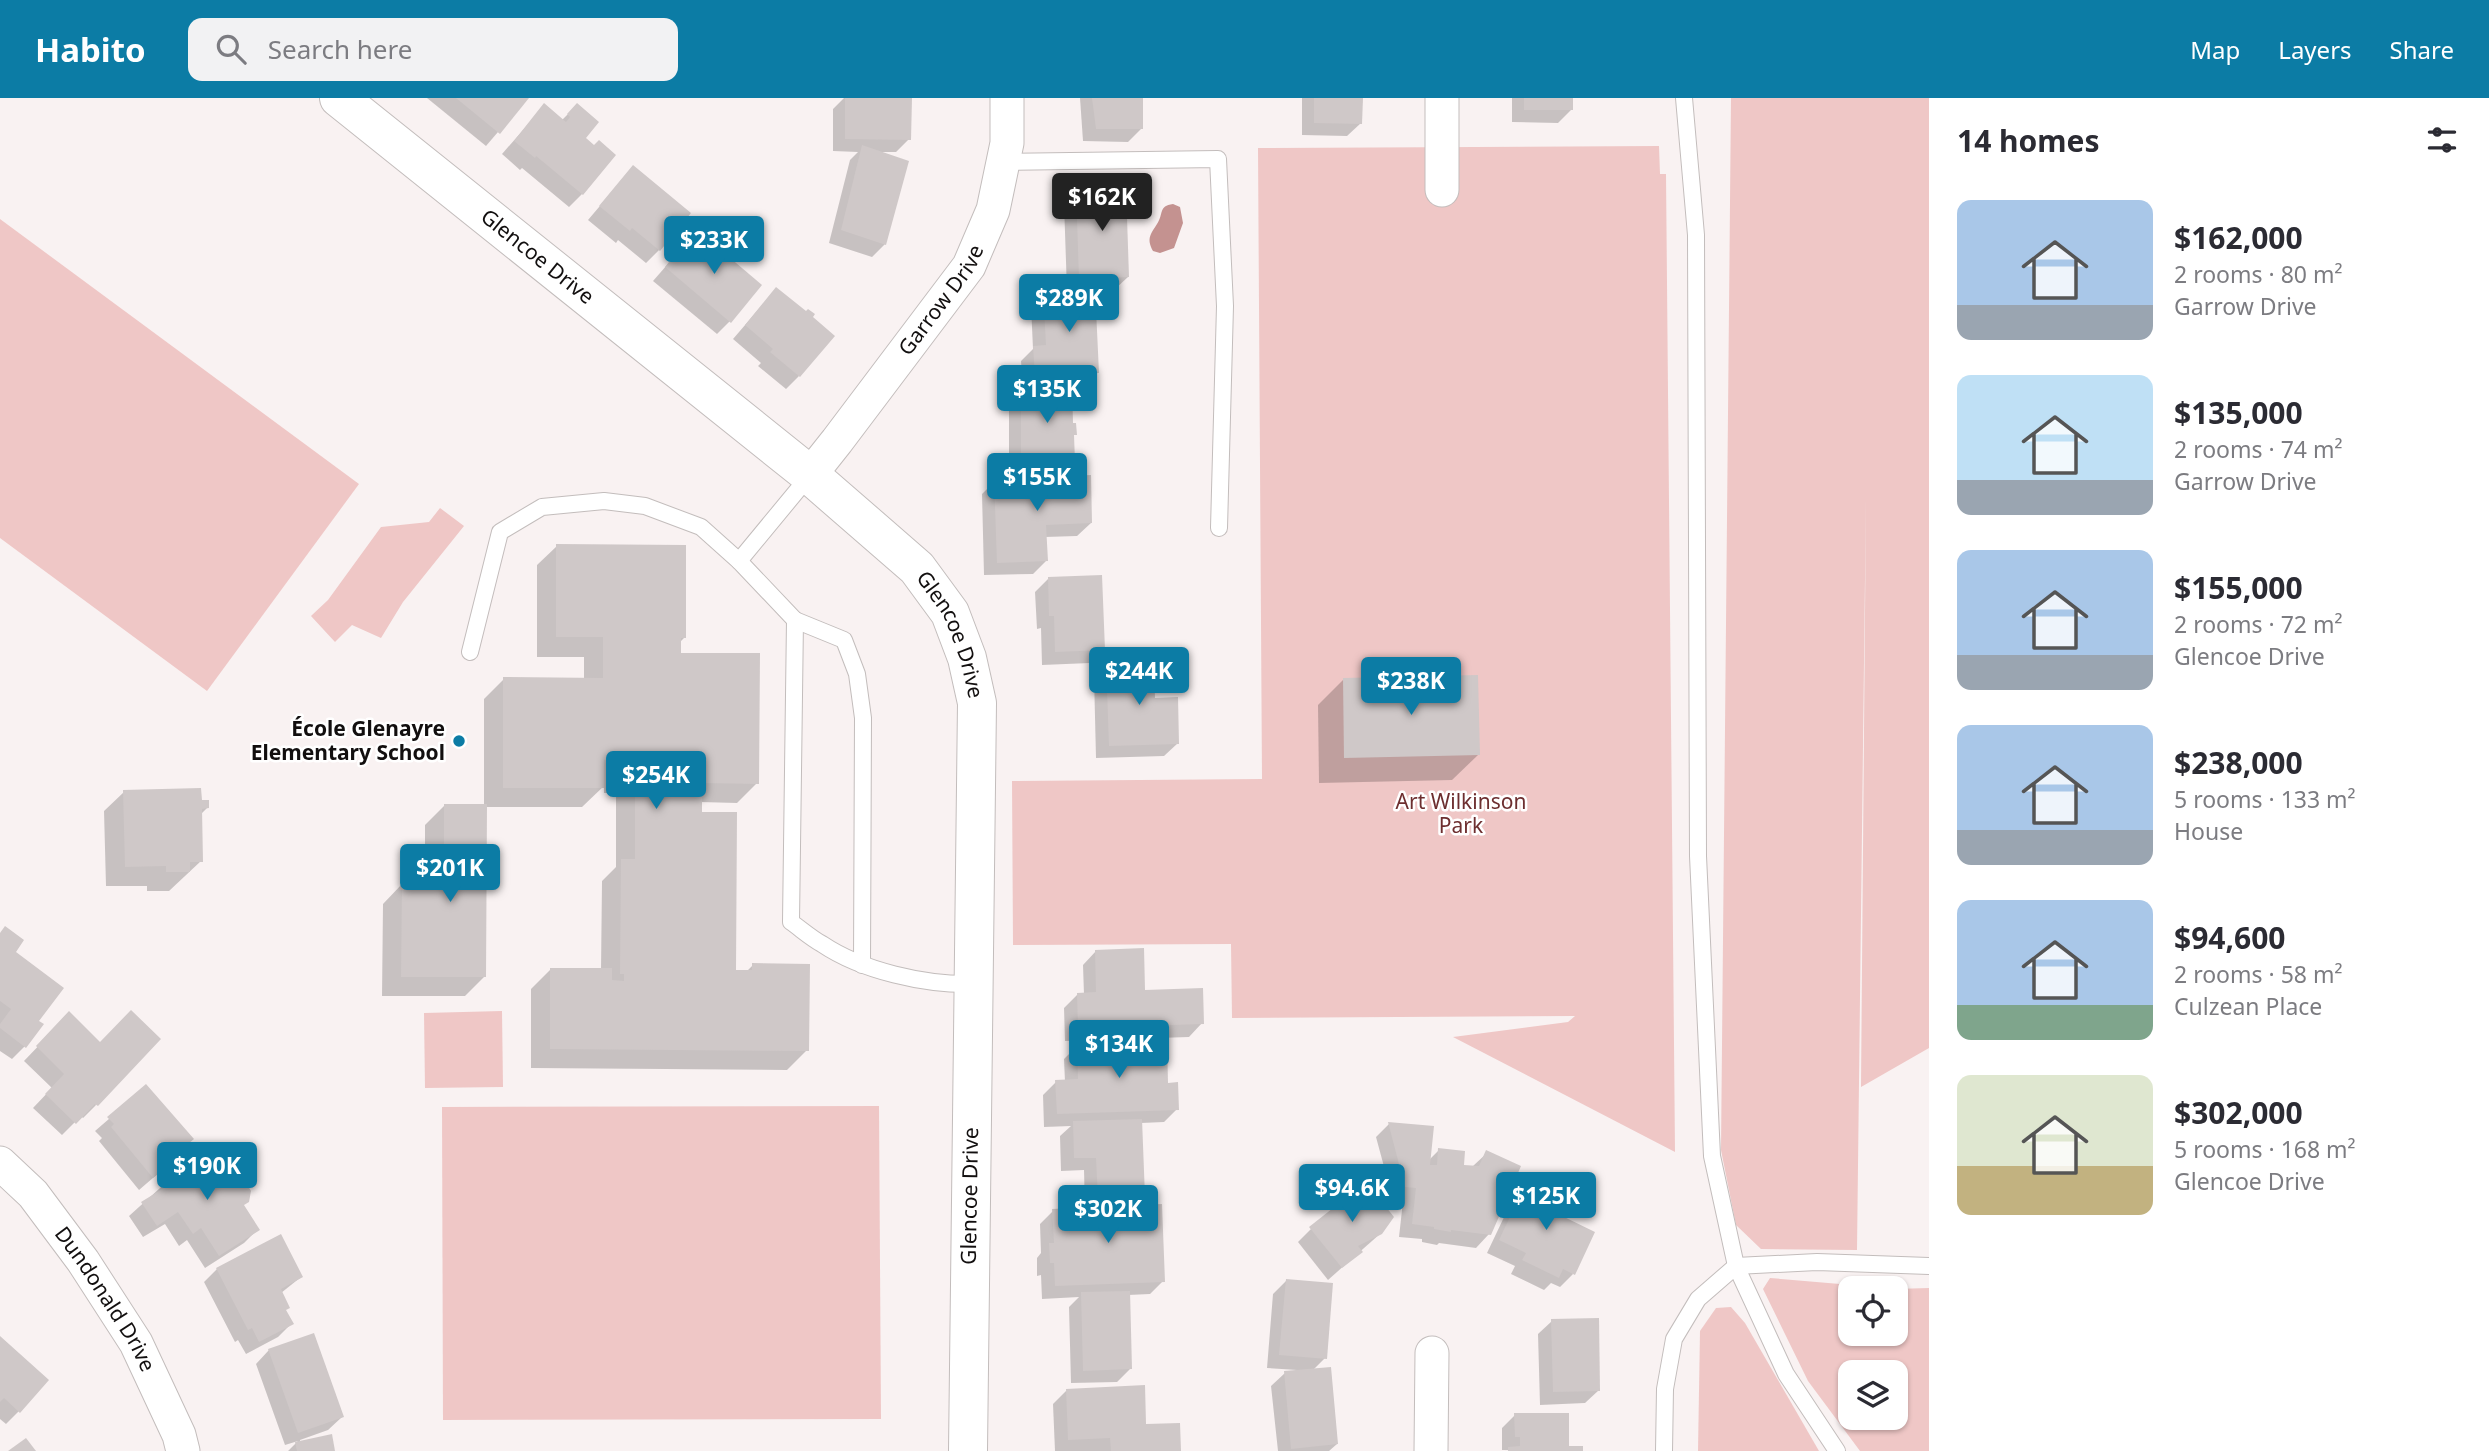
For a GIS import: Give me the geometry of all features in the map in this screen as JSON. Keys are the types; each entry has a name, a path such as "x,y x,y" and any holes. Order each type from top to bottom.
{"street":[{"name":"Glencoe Drive","path":"339,98 810,475 918,568 950,613 967,658 976,703 968,1451"},
{"name":"Garrow Drive","path":"810,475 969,266 993,210 1007,143 1007,98"},
{"path":"1442,98 1442,190"},
{"name":"Dundonald Drive","path":"0,1163 42,1205 83,1261 136,1343 179,1435 183,1451"},
{"path":"1431,1451 1432,1353"}],"lane":[{"path":"1684,98 1696,234 1698,856 1712,1156 1736,1266 1786,1374 1837,1451"},
{"path":"1003,162 1218,159 1225,306 1219,528"},
{"path":"739,561 810,475"},
{"path":"470,652 500,532 542,507 604,501 645,506 701,527 739,561 795,620 844,640 857,674 863,718 862,965"},
{"path":"795,620 791,922 823,946 862,965 944,984 972,984"},
{"path":"1664,1451 1665,1389 1674,1339 1698,1299 1736,1266 1817,1262 1929,1266"}],"green space":[{"path":"1731,98 1929,98 1929,1048 1861,1087 1866,495 1857,1250 1761,1249 1736,1225 1721,1150"},
{"name":"Art Wilkinson Park","path":"1659,146 1660,174 1666,174 1675,1152 1453,1037 1568,1022 1575,1016 1232,1018 1231,944 1013,945 1012,781 1262,779 1258,148"},
{"path":"0,219 359,484 207,691 0,538"},
{"path":"440,508 464,526 403,602 381,638 352,625 335,642 311,616 328,600 381,527 429,522"},
{"path":"502,1011 503,1087 425,1088 424,1013"},
{"path":"879,1106 881,1419 443,1420 442,1107"},
{"path":"1770,1278 1838,1284 1838,1346 1908,1346 1908,1289 1929,1288 1929,1451 1860,1451 1844,1430 1908,1430 1908,1360 1838,1360 1838,1421 1808,1381 1763,1289"},
{"path":"1731,1307 1745,1323 1819,1451 1698,1451 1700,1331 1716,1308"}],"shaded area":[{"path":"1173,204 1180,207 1183,223 1174,248 1160,253 1153,251 1151,234 1163,209"}],"building":[{"path":"456,98 529,98 500,134"},
{"path":"845,98 912,98 911,140 845,139"},
{"path":"1092,98 1143,98 1143,129 1096,129"},
{"path":"1314,98 1363,98 1362,124 1314,123"},
{"path":"1524,98 1573,98 1573,110 1524,110"},
{"path":"544,103 566,122 570,117 567,114 577,103 599,122 586,138 594,145 599,140 616,155 583,195 514,141"},
{"path":"862,145 909,161 886,245 841,230"},
{"path":"633,165 691,213 660,251 599,206"},
{"path":"1126,187 1129,277 1079,279 1076,188"},
{"path":"696,229 762,285 731,323 665,267"},
{"path":"776,287 806,311 808,309 815,314 813,317 835,336 800,377 770,352 773,349 745,325"},
{"path":"1095,288 1099,373 1035,376 1033,346 1046,345 1043,290"},
{"path":"1072,386 1073,423 1076,423 1077,435 1074,435 1075,462 1021,464 1021,388"},
{"path":"1091,475 1092,523 1046,525 1048,561 997,563 994,479"},
{"name":"École Glenayre Elementary School","path":"556,544 686,545 686,638 681,638 681,653 760,653 759,784 702,783 702,812 737,812 736,970 752,970 752,963 810,964 809,1051 550,1049 550,968 612,968 612,980 624,981 624,974 620,974 621,859 635,859 635,774 623,774 623,760 604,760 604,788 503,788 503,677 603,678 603,637 556,637"},
{"path":"1102,575 1105,650 1055,652 1054,616 1049,616 1048,577"},
{"path":"1154,660 1155,698 1178,697 1179,744 1109,746 1106,661"},
{"path":"1478,675 1480,755 1344,758 1343,678"},
{"path":"201,788 202,800 209,800 209,808 202,809 203,862 190,862 190,872 166,872 166,866 125,867 123,790"},
{"path":"444,804 487,804 486,977 401,977 402,882 444,882"},
{"path":"5,926 24,940 16,952 64,988 39,1021 44,1024 26,1048 0,1028 11,1009 0,1001 0,933"},
{"path":"1144,948 1145,990 1203,988 1204,1024 1078,1028 1077,993 1096,992 1095,950"},
{"path":"131,1010 161,1039 98,1106 95,1104 76,1124 45,1094 64,1074 36,1046 69,1011 100,1042"},
{"path":"1167,1041 1168,1083 1178,1082 1179,1110 1057,1114 1055,1080 1078,1079 1077,1045"},
{"path":"146,1084 194,1139 189,1143 192,1146 153,1178 111,1127 114,1124 107,1117"},
{"path":"1142,1119 1145,1197 1098,1199 1096,1158 1074,1158 1073,1121"},
{"path":"1388,1122 1434,1126 1430,1165 1437,1165 1438,1148 1465,1151 1464,1165 1479,1166 1486,1150 1521,1166 1491,1235 1451,1232 1412,1224 1416,1188 1405,1187"},
{"path":"215,1148 233,1178 245,1181 251,1191 249,1202 244,1205 260,1230 219,1256 201,1228 193,1234 178,1212 157,1226 141,1202 164,1188 162,1186 171,1180 169,1177"},
{"path":"1528,1179 1566,1197 1558,1214 1595,1232 1575,1275 1563,1269 1559,1278 1522,1260 1526,1253 1499,1240"},
{"path":"1366,1182 1394,1217 1382,1234 1358,1246 1363,1252 1342,1268 1309,1227"},
{"path":"1162,1204 1165,1282 1055,1286 1054,1263 1050,1263 1049,1243 1054,1243 1052,1209"},
{"path":"281,1234 303,1277 281,1289 290,1308 286,1310 294,1324 259,1342 252,1328 248,1330 216,1268"},
{"path":"1286,1279 1333,1283 1327,1359 1279,1355"},
{"path":"1130,1291 1132,1369 1083,1371 1081,1292"},
{"path":"1599,1318 1600,1391 1553,1392 1551,1319"},
{"path":"314,1333 344,1417 298,1433 268,1349"},
{"path":"0,1336 49,1380 20,1413 4,1398 0,1402"},
{"path":"1331,1367 1338,1444 1291,1449 1284,1371"},
{"path":"1145,1385 1146,1424 1180,1423 1181,1451 1111,1451 1110,1438 1068,1440 1066,1389"},
{"path":"1514,1413 1569,1413 1569,1446 1583,1446 1583,1451 1508,1451 1508,1447 1520,1446 1520,1437 1515,1437"},
{"path":"332,1434 335,1451 297,1451 295,1442"},
{"path":"26,1438 36,1451 8,1451"}],"place":[{"name":"École Glenayre Elementary School","path":"459,741"}]}
